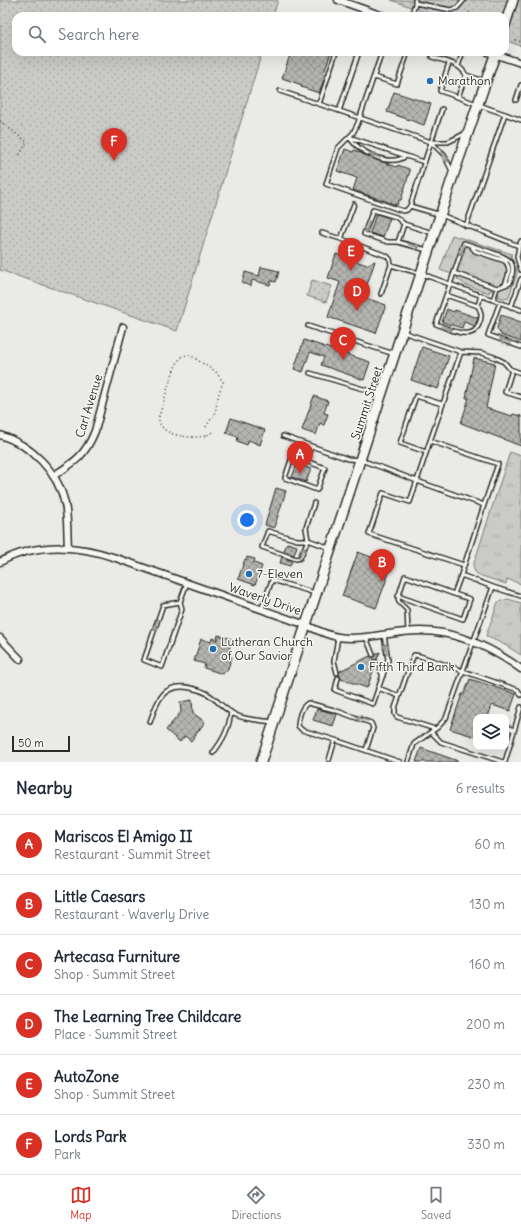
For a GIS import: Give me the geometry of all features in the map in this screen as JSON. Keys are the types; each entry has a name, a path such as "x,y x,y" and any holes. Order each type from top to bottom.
{"main road":[{"path":"509,12 513,0"},
{"name":"Summit Street","path":"261,762 396,354 453,176 486,81 492,56"}],"street":[{"path":"338,0 372,12"},
{"path":"501,56 521,63"},
{"name":"Carl Avenue","path":"53,476 75,462 89,445 95,431 123,327"},
{"path":"0,435 16,441 34,453 43,462 53,476 62,493 67,514 68,547"},
{"name":"Waverly Drive","path":"0,562 21,554 41,549 68,547 103,553 306,625 323,633 338,637 366,637 408,632 429,632 473,642 502,656 521,669"},
{"path":"0,638 20,659"}],"lane":[{"path":"412,12 415,1 451,10 457,8 464,0"},
{"path":"319,104 335,56"},
{"path":"339,111 358,56"},
{"path":"381,56 360,118 354,131 338,148 326,184 403,211 407,210 410,206 442,109"},
{"path":"374,76 397,84 407,56"},
{"path":"432,56 458,66 466,75 486,81"},
{"path":"458,66 462,56"},
{"path":"449,63 440,91 521,120"},
{"path":"458,97 466,75"},
{"path":"516,100 521,85"},
{"path":"280,91 431,142 451,142 468,132"},
{"path":"466,226 505,114"},
{"path":"349,137 353,143 363,151 377,157 396,161 406,156"},
{"path":"349,137 424,162"},
{"path":"431,142 444,155 453,176"},
{"path":"341,239 354,204"},
{"path":"410,206 441,214 466,226 519,246"},
{"path":"429,251 398,242 388,242 364,234 373,210 396,217 404,224 434,234"},
{"path":"398,242 404,224"},
{"path":"322,232 389,258 391,265 381,294"},
{"path":"521,242 519,246 520,253 518,260 521,270"},
{"path":"454,273 497,288 510,283 514,272 513,266 508,258 464,243 436,324 467,334 474,332 478,327 482,315 478,306 481,296"},
{"path":"391,265 422,274 521,310"},
{"path":"511,306 521,278"},
{"path":"493,300 497,288"},
{"path":"446,295 478,306"},
{"path":"500,302 488,335 521,347"},
{"path":"308,326 396,354"},
{"path":"403,332 461,352 489,355 502,360 512,370 521,373"},
{"path":"461,352 442,404 410,502 383,493 369,534 464,565"},
{"path":"512,370 505,392 521,397"},
{"path":"310,373 382,395"},
{"path":"426,452 400,443 416,396 442,404"},
{"path":"283,436 348,459 361,460 484,504"},
{"path":"430,441 498,464 454,594"},
{"path":"306,461 311,447"},
{"path":"292,457 306,461 325,468 317,490 284,478 292,457"},
{"path":"314,503 306,528 308,540 302,556 296,559 262,547 268,531 297,540 308,540 332,548"},
{"path":"461,575 521,596"},
{"path":"398,596 463,618 470,599 405,576 398,596 398,601 407,610 408,632"},
{"path":"261,610 272,580 316,594"},
{"path":"180,602 162,605 144,660 162,667 182,609 180,602 187,583"},
{"path":"408,762 414,744 441,725 446,718 493,586"},
{"path":"338,678 335,690 373,704 388,660 384,635"},
{"path":"337,673 334,661 338,637"},
{"path":"366,637 373,655"},
{"path":"435,729 396,716 394,711 414,655 514,688 518,690 521,695"},
{"path":"376,662 382,676"},
{"path":"150,722 156,703 163,694 171,688 183,686 207,693 236,716 274,723"},
{"path":"378,688 399,696"},
{"path":"366,750 373,728 370,722 310,702 306,704 298,722 298,726 302,730 400,762"},
{"path":"431,732 441,742 504,762 521,707"},
{"path":"213,753 221,743 226,733 230,723 231,712"},
{"path":"509,728 514,730"},
{"path":"329,760 335,740"}],"path":[{"path":"515,40 521,42"},
{"path":"0,121 28,142 19,156"},
{"path":"206,427 213,419 223,382 216,372 190,355 186,355 178,361 159,422 164,430 176,434 202,437 212,432"}],"green space":[{"path":"0,0 278,0 274,12 12,12 12,56 261,56 177,331 0,270"},
{"path":"391,0 521,0 521,46 509,42 509,12 426,12"},
{"path":"452,235 512,254 511,257 517,274 508,299 498,297 499,294 490,290 489,293 466,285 457,279 458,276 440,270"},
{"path":"312,280 332,286 326,302 307,296"},
{"path":"510,452 521,456 521,584 507,579 506,584 479,575 475,572 473,566"},
{"path":"508,599 521,603 521,655 486,636 498,602"}],"building":[{"path":"290,56 330,56 324,73 326,74 319,93 301,87 302,85 282,78"},
{"path":"394,92 431,104 424,125 387,112"},
{"path":"345,149 353,152 354,150 397,167 398,165 409,169 410,171 401,200 399,200 397,205 353,190 357,178 337,171"},
{"path":"376,214 390,218 383,237 370,233"},
{"path":"336,254 367,265 375,261 363,297 386,305 376,333 328,317 340,282 328,278"},
{"path":"261,267 279,271 276,282 271,281 270,285 252,280 251,286 242,283 245,272 259,276"},
{"path":"447,309 454,312 455,310 478,318 475,326 464,322 462,328 442,322"},
{"path":"501,315 521,322 521,342 501,335 497,328"},
{"path":"304,340 370,362 364,380 321,365 324,357 310,352 303,372 294,369"},
{"path":"422,347 449,356 438,389 411,380"},
{"path":"474,358 495,363 486,408 512,416 513,414 521,416 521,446 461,423 469,398 466,398"},
{"path":"314,396 328,401 324,413 328,414 324,425 320,423 316,435 302,430"},
{"path":"231,418 265,430 260,445 249,440 247,445 237,441 238,437 226,433"},
{"path":"297,464 311,469 306,482 292,477"},
{"path":"276,488 286,491 274,528 265,525"},
{"path":"287,543 297,546 294,555 284,551"},
{"path":"358,552 392,565 376,608 342,596"},
{"name":"7-Eleven","path":"247,557 255,559 254,563 262,566 255,585 238,579"},
{"path":"282,557 292,561 290,566 280,563"},
{"name":"Lutheran Church of Our Savior","path":"218,635 232,639 227,656 232,657 227,671 223,674 204,668 205,664 194,661 201,639 211,642 212,638 217,640"},
{"name":"Fifth Third Bank","path":"380,652 377,659 373,661 375,666 367,688 341,679 339,675 340,671 370,656 374,658 376,654"},
{"path":"470,679 516,694 510,711 492,705 489,714 473,714 473,736 450,729 462,694 464,694"},
{"path":"192,700 193,713 205,722 191,741 185,736 180,742 166,730 181,712 180,702"},
{"path":"317,709 337,714 333,726 313,720"},
{"path":"421,748 458,761 416,762"}],"place":[{"name":"Marathon","path":"430,81"},
{"name":"Lords Park","path":"114,161"},
{"name":"AutoZone","path":"351,271"},
{"name":"The Learning Tree Childcare","path":"357,311"},
{"name":"Artecasa Furniture","path":"343,360"},
{"name":"Mariscos El Amigo II","path":"300,474"},
{"name":"7-Eleven","path":"249,574"},
{"name":"Little Caesars","path":"382,582"},
{"name":"Lutheran Church of Our Savior","path":"213,649"},
{"name":"Fifth Third Bank","path":"361,667"}]}
